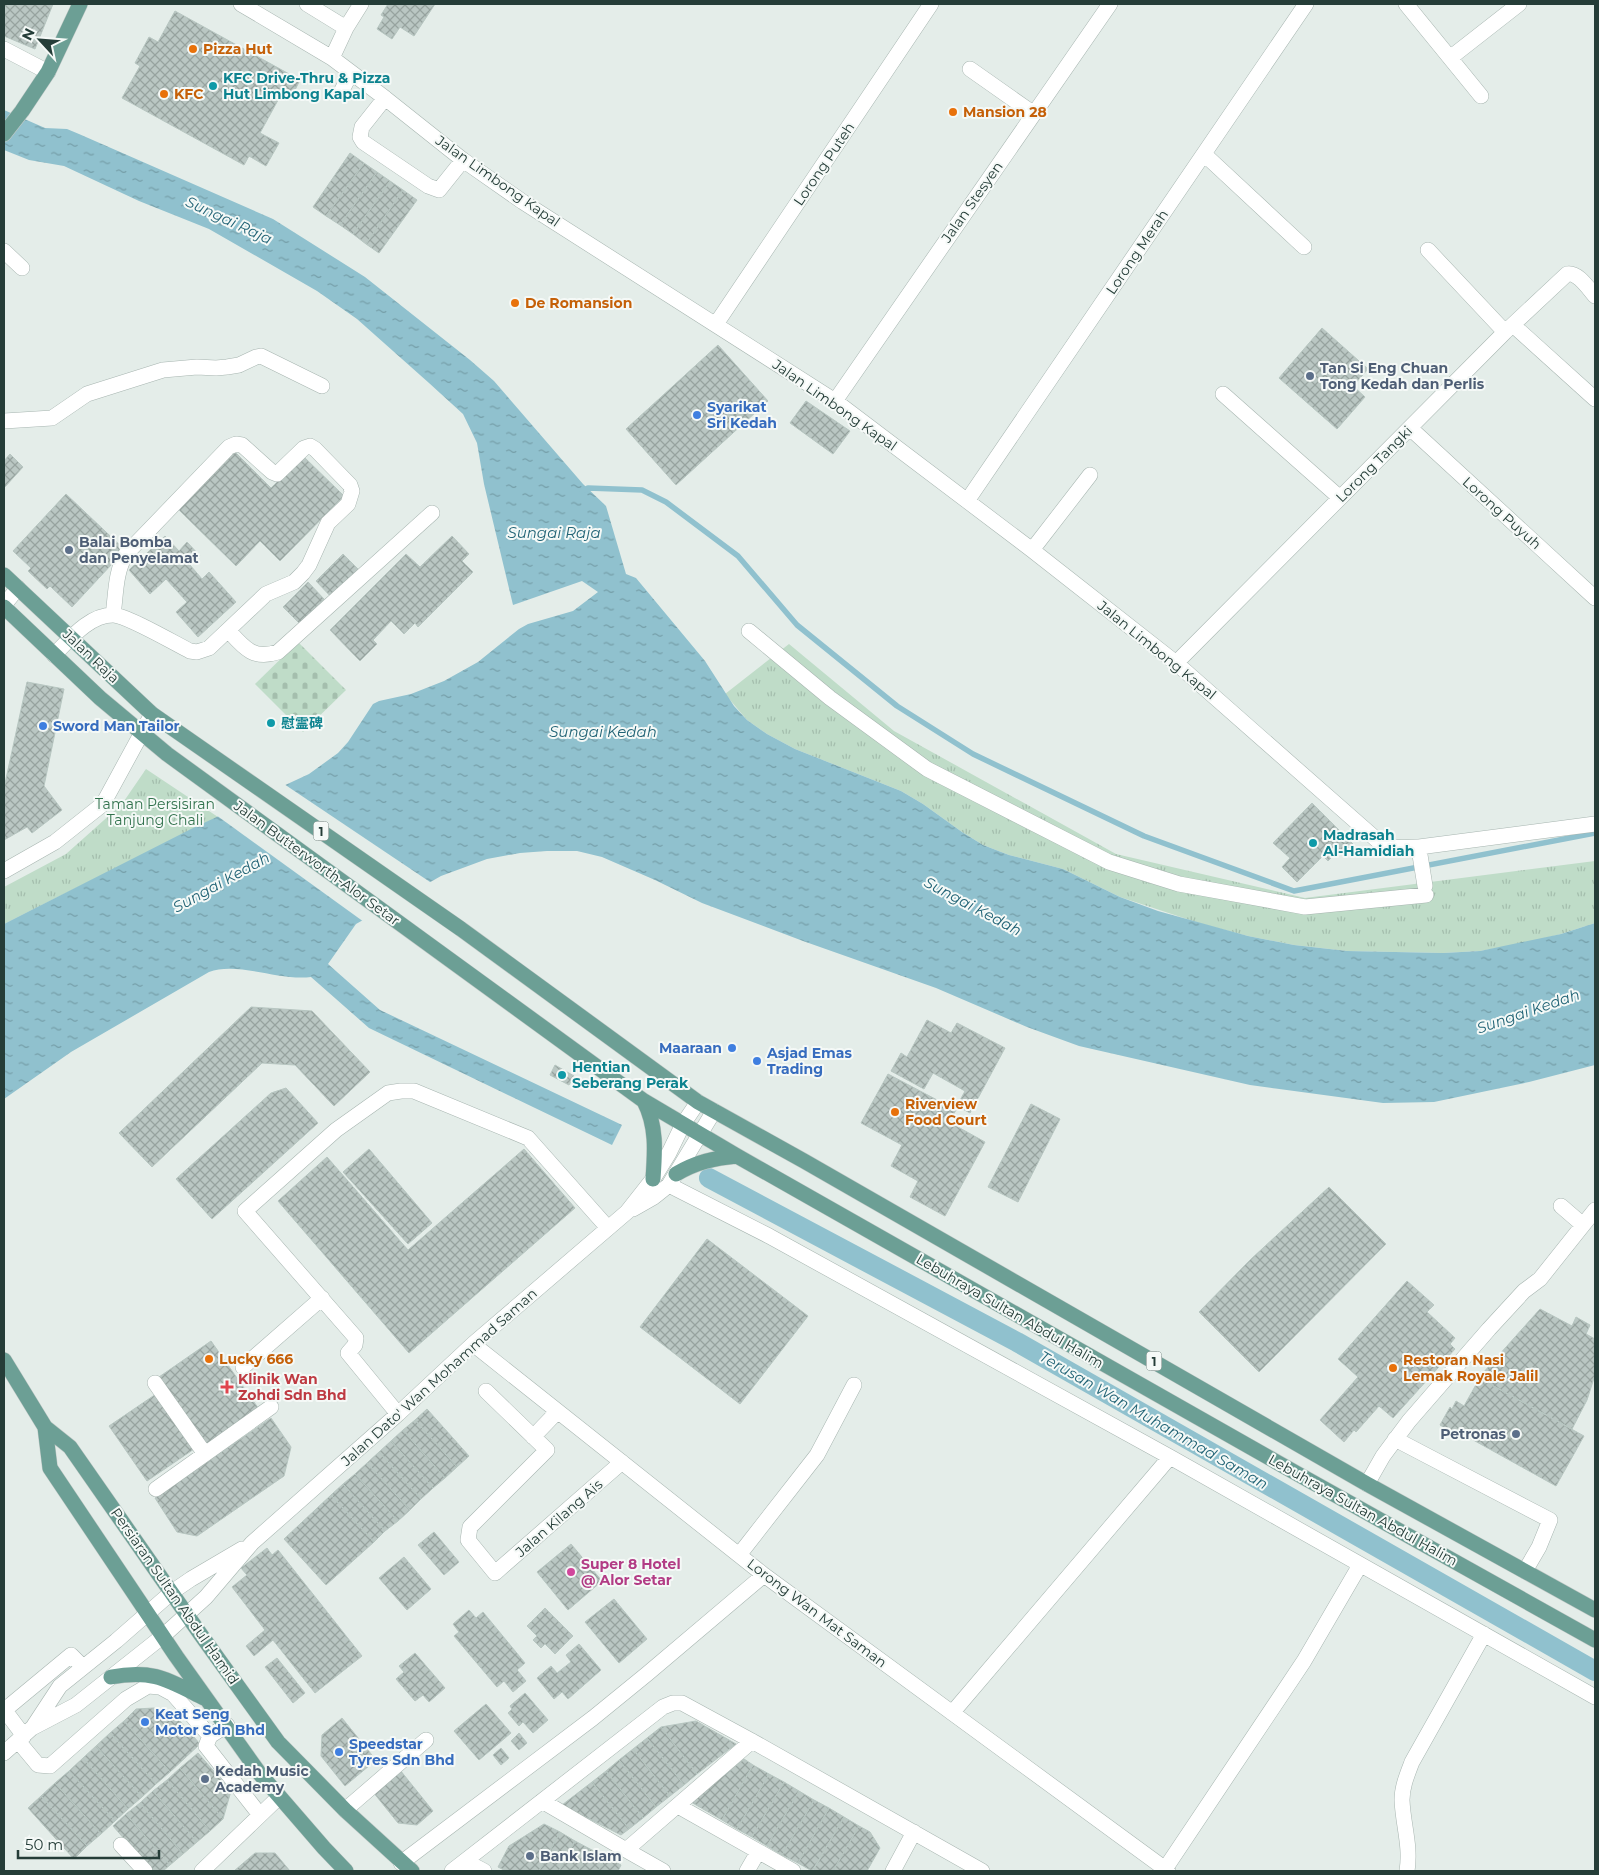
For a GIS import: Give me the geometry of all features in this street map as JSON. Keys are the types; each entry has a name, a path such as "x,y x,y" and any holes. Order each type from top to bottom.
{"main road":[{"path":"4,134 48,72 75,5"},
{"name":"Jalan Raja","path":"4,575 152,714 181,733"},
{"name":"Jalan Raja","path":"4,606 100,698 167,754"},
{"name":"Jalan Butterworth-Alor Setar","path":"181,733 461,929"},
{"name":"Jalan Butterworth-Alor Setar","path":"167,754 443,954"},
{"name":"Lebuhraya Sultan Abdul Halim","path":"461,929 698,1102 804,1160 1368,1484 1595,1610"},
{"name":"Lebuhraya Sultan Abdul Halim","path":"443,954 644,1101 737,1156 1296,1473 1595,1640"},
{"path":"644,1101 654,1126 655,1155 653,1179"},
{"path":"673,1180 698,1163 737,1156"},
{"name":"Persiaran Sultan Abdul Hamid","path":"4,1360 45,1427 70,1446 278,1742 345,1810 406,1867"},
{"name":"Persiaran Sultan Abdul Hamid","path":"45,1427 50,1468 147,1614 205,1699 227,1726 260,1774 346,1871"},
{"path":"111,1677 132,1673 149,1674 173,1683 205,1699"}],"street":[{"name":"Jalan Limbong Kapal","path":"241,4 352,72 463,160 523,202 835,401 1032,550 1176,663 1386,846 1397,848 1419,847 1595,824"},
{"path":"308,4 346,28"},
{"path":"332,58 346,28 361,4"},
{"name":"Lorong Puteh","path":"716,324 931,4"},
{"name":"Jalan Stesyen","path":"835,401 1110,4"},
{"name":"Lorong Merah","path":"967,501 1306,4"},
{"path":"1406,4 1482,96"},
{"path":"1450,58 1518,4"},
{"path":"4,49 48,72"},
{"path":"970,69 1034,114"},
{"path":"342,90 352,72"},
{"path":"385,98 362,127 360,137 363,142 428,186 439,190 463,160"},
{"path":"1204,154 1304,247"},
{"path":"1428,250 1509,329 1595,399"},
{"path":"4,251 22,268"},
{"name":"Lorong Tangki","path":"1176,663 1339,497 1567,274 1570,273 1576,276 1595,296"},
{"path":"4,421 52,418 87,394 163,370 227,367 239,365 256,356 261,356 322,386"},
{"path":"1223,394 1339,497"},
{"name":"Lorong Puyuh","path":"1410,428 1595,598"},
{"path":"54,655 78,630 96,620 113,615 128,620 190,651 197,652 209,648 266,594 294,582 303,573 309,565 328,523 348,504 352,491 350,485 310,446 304,448 277,474 272,472 242,445 236,444 229,447 126,554 120,563 113,615"},
{"path":"1032,550 1090,475"},
{"path":"228,630 248,650 264,655 278,652 432,514"},
{"path":"4,606 18,588"},
{"path":"749,631 830,698 927,769 1109,862 1179,884 1305,907 1426,891 1420,855"},
{"path":"4,871 55,842 102,804 152,714"},
{"path":"398,1414 348,1353 355,1345 356,1338 245,1211 336,1130 388,1093 401,1090 414,1091 528,1138 608,1228"},
{"name":"Jalan Dato' Wan Mohammad Saman","path":"25,1735 76,1705 187,1615 206,1597 252,1543 398,1414 473,1344 627,1212 653,1179 669,1153 683,1124 698,1102"},
{"name":"Jalan Dato' Wan Mohammad Saman","path":"627,1212 648,1201 673,1180 714,1111"},
{"path":"673,1180 777,1241 1170,1457 1595,1697"},
{"path":"1561,1206 1583,1225"},
{"path":"1368,1484 1395,1438 1489,1329 1524,1291 1540,1279 1595,1210"},
{"path":"243,1367 322,1298"},
{"name":"Lorong Wan Mat Saman","path":"473,1344 764,1575 1167,1870"},
{"path":"155,1383 205,1454"},
{"path":"739,1555 817,1455 854,1384"},
{"path":"486,1391 533,1437 557,1412"},
{"path":"156,1489 272,1407"},
{"name":"Jalan Kilang Ais","path":"533,1437 547,1450 470,1527 468,1533 468,1540 495,1573 622,1462"},
{"path":"1395,1438 1550,1520 1539,1547 1525,1571"},
{"path":"952,1713 1170,1457"},
{"name":"Jalan Dato' Wan Mohammad Saman","path":"25,1735 60,1686 172,1592 252,1543"},
{"path":"1167,1870 1304,1661 1360,1565"},
{"path":"406,1867 647,1674 764,1575"},
{"path":"1407,1871 1409,1844 1402,1799 1407,1775 1412,1762 1484,1634"},
{"path":"83,1667 71,1655 8,1708 6,1712 25,1735 38,1765 50,1766 126,1699 148,1686 160,1687 172,1694 210,1736"},
{"path":"452,1871 663,1708 673,1703 682,1703 982,1871"},
{"path":"227,1726 210,1736 207,1739 206,1746 260,1815"},
{"path":"4,1753 25,1735"},
{"path":"345,1810 426,1740"},
{"path":"626,1850 752,1741"},
{"path":"202,1871 279,1797"},
{"path":"542,1801 663,1871"},
{"path":"678,1806 793,1871"},
{"path":"893,1871 914,1832"},
{"path":"121,1845 145,1871"},
{"path":"747,1871 758,1852"},
{"path":"465,1861 484,1871"}],"green space":[{"path":"298,642 346,690 303,732 255,684"},
{"path":"789,644 894,731 1116,854 1305,898 1595,861 1595,923 1525,943 1480,951 1443,953 1347,951 1294,945 1248,936 1202,924 1120,897 1063,869 1009,855 983,845 901,791 795,749 767,734 747,720 725,694"},
{"name":"Taman Persisiran Tanjung Chali","path":"146,769 218,817 4,924 4,887 66,854 122,804"}],"water":[{"name":"Sungai Kedah","path":"4,110 45,128 67,129 273,219 365,277 470,360 494,381 583,484 606,506 626,574 636,578 705,661 734,706 747,720 767,734 795,749 901,791 983,845 1009,855 1063,869 1120,897 1158,911 1248,936 1294,945 1347,951 1443,953 1480,951 1561,934 1595,923 1595,1065 1529,1082 1434,1102 1383,1103 1250,1085 1079,1046 1027,1027 936,988 702,903 602,857 577,851 547,851 520,853 487,859 441,876 356,924 328,964 380,1010 622,1125 612,1145 369,1028 311,977 285,976 232,969 220,969 209,972 71,1052 4,1099 4,924 193,828 309,774 338,753 348,742 373,704 411,694 444,681 478,662 519,629 528,624 573,611 598,592 582,581 513,605 484,484 477,443 463,414 357,319 317,291 209,229 139,201 64,166 29,160 4,150"}],"pier":[{"path":"284,784 433,884 364,922 216,815"}],"building":[{"path":"4,4 53,4 35,49 4,36"},
{"path":"388,4 435,4 414,36 400,27 392,39 377,29 384,17 381,15"},
{"name":"KFC Drive-Thru & Pizza Hut Limbong Kapal","path":"175,11 300,80 292,96 283,91 260,133 279,143 266,166 249,156 244,165 122,98 140,66 135,63 149,37 158,42"},
{"path":"350,153 364,163 326,216 313,207"},
{"path":"364,163 377,172 340,225 326,216"},
{"path":"377,172 390,181 353,234 340,225"},
{"path":"390,181 403,190 366,244 353,234"},
{"path":"403,190 417,200 379,253 366,244"},
{"path":"1322,328 1368,369 1353,386 1365,397 1337,429 1279,378"},
{"name":"Syarikat Sri Kedah","path":"718,345 768,401 676,485 626,429"},
{"name":"Syarikat Sri Kedah","path":"806,401 850,431 833,454 790,423"},
{"path":"233,450 271,488 303,456 344,496 280,561 260,541 236,566 176,507"},
{"path":"10,454 23,467 4,488 4,461"},
{"name":"Balai Bomba dan Penyelamat","path":"66,494 125,550 72,607 50,586 47,589 28,571 31,568 13,551"},
{"path":"165,536 179,551 187,542 200,556 190,565 202,579 209,572 236,602 198,637 176,612 187,602 166,579 150,594 129,570"},
{"path":"452,536 469,554 462,561 473,572 418,627 415,623 404,634 391,621 373,640 377,644 360,661 330,630 406,554 420,567"},
{"path":"343,554 362,573 334,600 316,581"},
{"path":"308,582 324,599 300,624 283,607"},
{"path":"27,682 64,689 44,786 62,810 32,833 27,827 4,840 4,788"},
{"name":"Madrasah Al-Hamidiah","path":"1312,803 1353,844 1344,853 1340,849 1328,861 1323,856 1297,882 1282,867 1290,858 1273,843"},
{"path":"251,1007 312,1011 370,1072 334,1106 295,1065 262,1063 152,1167 119,1133"},
{"path":"927,1020 951,1033 957,1023 1005,1048 970,1113 957,1106 965,1091 933,1073 924,1089 891,1071 901,1053 907,1057"},
{"name":"Hentian Seberang Perak","path":"555,1065 574,1076 569,1085 550,1075"},
{"path":"888,1074 956,1110 949,1122 985,1142 945,1216 910,1197 918,1181 891,1166 902,1145 861,1123"},
{"path":"286,1088 318,1123 212,1219 176,1179 271,1093"},
{"path":"1031,1104 1060,1119 1018,1202 988,1187"},
{"path":"369,1149 432,1223 408,1244 343,1172"},
{"path":"524,1149 575,1208 409,1353 278,1201 327,1157 408,1250"},
{"path":"1329,1187 1386,1244 1259,1372 1199,1312 1250,1260"},
{"path":"707,1239 808,1316 740,1404 640,1327"},
{"name":"Restoran Nasi Lemak Royale Jalil","path":"1407,1281 1434,1305 1427,1312 1455,1338 1450,1344 1455,1349 1393,1418 1379,1406 1356,1432 1354,1430 1344,1442 1320,1420 1358,1377 1338,1359"},
{"path":"1540,1309 1572,1326 1576,1317 1590,1325 1586,1334 1595,1339 1595,1375 1587,1400 1572,1429 1488,1383 1490,1379 1482,1374"},
{"path":"211,1341 261,1412 208,1448 159,1377"},
{"path":"1482,1374 1490,1379 1488,1383 1584,1436 1556,1486 1457,1431 1455,1434 1440,1425 1450,1407 1452,1409 1456,1401 1464,1406"},
{"path":"159,1392 197,1447 147,1481 109,1426"},
{"path":"427,1409 469,1456 457,1467 415,1420"},
{"path":"271,1418 291,1447 284,1476 197,1536 177,1532 155,1498"},
{"path":"415,1420 457,1467 445,1478 403,1430"},
{"path":"403,1430 445,1478 433,1488 391,1441"},
{"path":"391,1441 433,1488 421,1499 379,1452"},
{"path":"379,1452 421,1499 410,1510 367,1463"},
{"path":"367,1463 410,1510 398,1521 355,1474"},
{"path":"355,1474 398,1521 385,1531 343,1484"},
{"path":"343,1484 385,1531 374,1542 331,1495"},
{"path":"331,1495 374,1542 326,1585 284,1539"},
{"path":"434,1532 459,1562 444,1575 418,1545"},
{"path":"571,1544 602,1581 568,1610 537,1572"},
{"path":"267,1548 272,1555 278,1550 362,1656 315,1693 273,1640 254,1656 246,1646 265,1630 232,1587 247,1575 241,1568"},
{"path":"404,1557 431,1589 407,1610 379,1578"},
{"path":"614,1599 647,1639 619,1663 585,1622"},
{"path":"545,1608 573,1636 555,1654 545,1644 541,1648 533,1640 537,1636 527,1626"},
{"path":"469,1610 476,1618 483,1612 525,1663 517,1670 526,1681 513,1692 504,1681 497,1687 454,1636 459,1632 453,1624"},
{"path":"579,1644 601,1670 568,1699 562,1692 554,1699 537,1678 551,1666 557,1673 571,1662 566,1655"},
{"path":"415,1653 445,1688 429,1702 423,1695 415,1701 396,1679 404,1672 399,1666"},
{"path":"277,1658 305,1693 293,1703 265,1667"},
{"path":"525,1693 548,1720 533,1733 523,1722 519,1726 508,1713 512,1709 510,1706"},
{"path":"486,1704 511,1733 479,1760 454,1731"},
{"path":"154,1708 171,1711 200,1744 170,1772 124,1721 136,1709"},
{"path":"342,1718 376,1760 345,1786 321,1756 322,1735"},
{"path":"124,1721 170,1772 156,1784 110,1733"},
{"path":"696,1721 736,1744 697,1774 661,1727"},
{"path":"661,1727 697,1774 684,1785 647,1738"},
{"path":"110,1733 156,1784 142,1797 96,1746"},
{"path":"519,1733 527,1743 519,1750 511,1741"},
{"path":"647,1738 684,1785 670,1796 633,1749"},
{"path":"96,1746 142,1797 128,1809 83,1758"},
{"path":"501,1748 509,1758 501,1765 493,1755"},
{"path":"633,1749 670,1796 656,1807 619,1760"},
{"path":"198,1753 231,1791 223,1819 180,1768"},
{"path":"83,1758 128,1809 115,1821 69,1771"},
{"path":"744,1759 753,1765 722,1820 691,1802"},
{"path":"619,1760 656,1807 643,1818 606,1771"},
{"path":"753,1765 769,1774 737,1829 722,1820"},
{"path":"180,1768 223,1819 210,1831 167,1780"},
{"path":"400,1770 433,1811 417,1825 398,1823 373,1792"},
{"path":"69,1771 115,1821 101,1834 55,1783"},
{"path":"606,1771 643,1818 629,1829 592,1782"},
{"path":"769,1774 784,1782 752,1837 737,1829"},
{"path":"167,1780 210,1831 197,1842 153,1791"},
{"path":"592,1782 629,1829 621,1835 562,1805"},
{"path":"784,1782 799,1791 767,1846 752,1837"},
{"path":"55,1783 101,1834 87,1846 41,1796"},
{"path":"153,1791 197,1842 183,1854 140,1803"},
{"path":"799,1791 814,1800 782,1855 767,1846"},
{"path":"41,1796 87,1846 74,1859 28,1808"},
{"path":"814,1800 829,1808 798,1863 782,1855"},
{"path":"140,1803 183,1854 170,1865 126,1814"},
{"path":"829,1808 844,1817 812,1871 798,1863"},
{"path":"126,1814 170,1865 163,1871 152,1871 113,1826"},
{"path":"844,1817 859,1826 833,1871 813,1871"},
{"path":"544,1824 560,1832 539,1871 506,1871 498,1867 509,1846"},
{"path":"859,1826 870,1832 880,1848 867,1871 833,1871"},
{"path":"560,1832 575,1841 559,1871 539,1871"},
{"path":"575,1841 590,1849 578,1871 559,1871"},
{"path":"590,1849 606,1857 598,1871 578,1871"},
{"path":"255,1853 275,1853 290,1871 234,1871"},
{"path":"606,1857 621,1865 618,1871 598,1871"}],"waterway":[{"path":"582,491 588,488 642,490 666,502 738,556 797,625 897,706 973,754 1144,836 1294,891 1595,833"},
{"name":"Terusan Wan Muhammad Saman","path":"709,1178 1017,1342 1595,1671"}],"place":[{"name":"Pizza Hut","path":"193,49"},
{"name":"KFC Drive-Thru & Pizza Hut Limbong Kapal","path":"213,86"},
{"name":"KFC","path":"164,94"},
{"name":"Mansion 28","path":"953,112"},
{"name":"De Romansion","path":"515,303"},
{"name":"Tan Si Eng Chuan Tong Kedah dan Perlis","path":"1310,376"},
{"name":"Syarikat Sri Kedah","path":"697,415"},
{"name":"Balai Bomba dan Penyelamat","path":"69,550"},
{"name":"慰霊碑","path":"271,723"},
{"name":"Sword Man Tailor","path":"43,726"},
{"name":"Madrasah Al-Hamidiah","path":"1313,843"},
{"name":"Maaraan","path":"732,1048"},
{"name":"Asjad Emas Trading","path":"757,1061"},
{"name":"Hentian Seberang Perak","path":"562,1075"},
{"name":"Riverview Food Court","path":"895,1112"},
{"name":"Lucky 666","path":"209,1359"},
{"name":"Restoran Nasi Lemak Royale Jalil","path":"1393,1368"},
{"name":"Klinik Wan Zohdi Sdn Bhd","path":"227,1387"},
{"name":"Petronas","path":"1516,1434"},
{"name":"Super 8 Hotel @ Alor Setar","path":"571,1572"},
{"name":"Keat Seng Motor Sdn Bhd","path":"145,1722"},
{"name":"Speedstar Tyres Sdn Bhd","path":"339,1752"},
{"name":"Kedah Music Academy","path":"205,1779"},
{"name":"Bank Islam","path":"530,1856"}],"water label":[{"name":"Sungai Raja","path":"229,220"},
{"name":"Sungai Raja","path":"554,532"}]}
